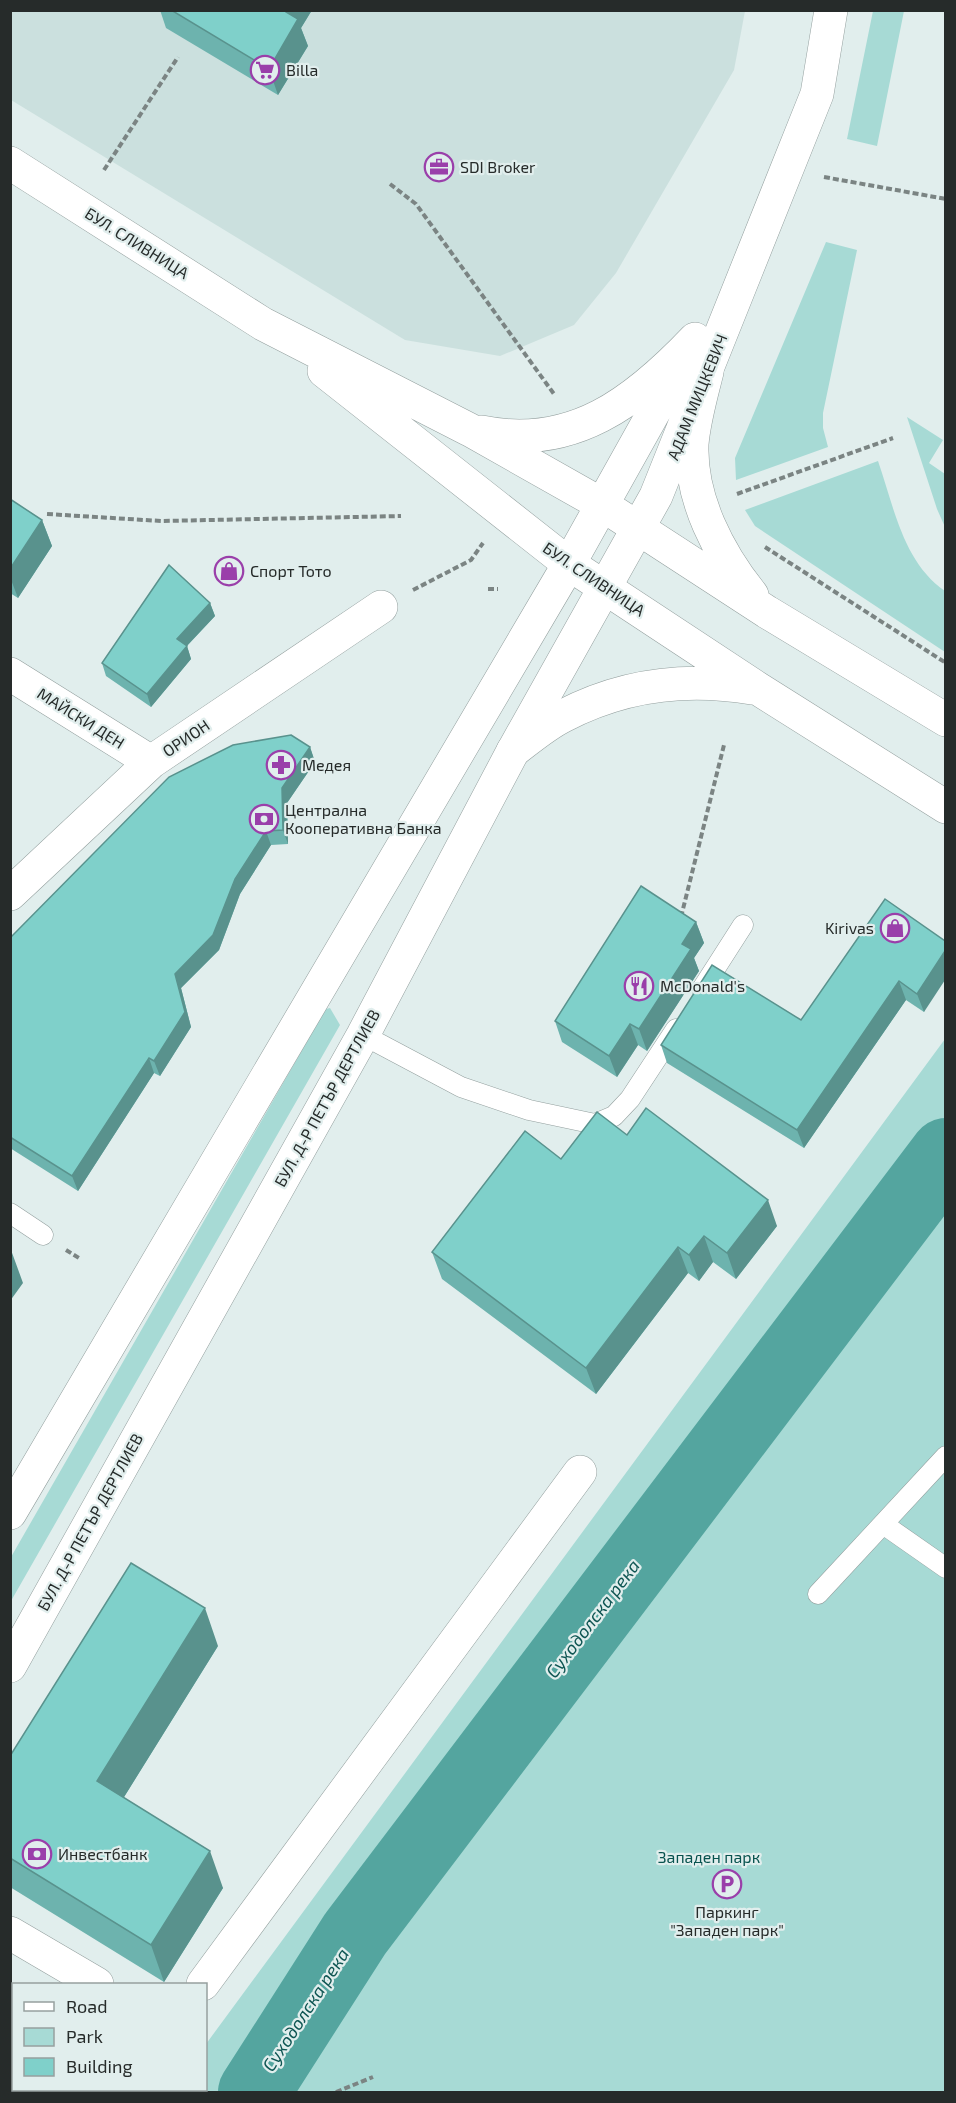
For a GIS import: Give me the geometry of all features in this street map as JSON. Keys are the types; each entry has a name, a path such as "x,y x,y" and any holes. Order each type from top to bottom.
{"main road":[{"name":"АДАМ МИЦКЕВИЧ","path":"639,527 656,496 707,372 817,94 831,10"},
{"name":"БУЛ. СЛИВНИЦА","path":"10,163 263,324 470,430 601,504 767,612 945,720"},
{"name":"АДАМ МИЦКЕВИЧ","path":"601,504 695,339 749,264"},
{"name":"БУЛ. СЛИВНИЦА","path":"263,324 569,564 757,688 945,807"},
{"path":"470,430 525,436 563,430 591,421 617,409 646,387 695,339"},
{"path":"707,372 692,445 694,474 700,499 725,556 751,594 767,612"},
{"path":"10,1513 569,564 601,504"},
{"name":"БУЛ. Д-Р ПЕТЪР ДЕРТЛИЕВ","path":"10,1666 363,1035 513,751 639,527"},
{"name":"ОРИОН","path":"10,894 151,762 381,607"},
{"name":"МАЙСКИ ДЕН","path":"10,674 151,762"},
{"path":"513,751 562,717 628,691 656,685 697,682 757,688"},
{"path":"204,1983 580,1472"},
{"path":"10,1933 95,1983"}],"lane":[{"path":"363,1035 461,1087 529,1110 595,1124 614,1116 630,1099 743,925"},
{"path":"10,1213 43,1235"},
{"path":"818,1594 883,1524 942,1467"},
{"path":"883,1524 945,1568"}],"path":[{"path":"104,170 178,57"},
{"path":"824,177 945,200"},
{"path":"390,184 416,204 560,401"},
{"path":"727,497 893,438"},
{"path":"47,514 161,521 401,516"},
{"path":"762,544 945,663"},
{"path":"381,607 471,560 480,547"},
{"path":"488,589 498,589"},
{"path":"678,927 702,841 724,745"},
{"path":"336,2092 373,2078"}],"shaded area":[{"path":"10,11 745,11 734,70 616,273 574,325 500,356 405,340 11,100"}],"green space":[{"path":"873,11 904,11 877,146 847,139"},
{"path":"826,242 857,250 823,413 823,428 828,447 736,480 735,458"},
{"path":"907,417 943,440 929,463 945,474 945,527 937,509"},
{"path":"878,461 895,515 910,549 919,565 945,591 945,652 755,526 745,510"},
{"path":"330,1008 340,1025 11,1601 11,1557 313,1031 326,1009"},
{"name":"Западен парк","path":"945,1039 945,2092 170,2092 207,2091 207,2043"}],"building":[{"path":"171,10 287,10 286,12 298,19 269,69"},
{"path":"10,499 42,520 10,569"},
{"path":"169,565 210,603 177,639 187,646 147,694 102,663"},
{"path":"291,735 310,747 282,788 283,830 266,831 235,879 213,935 175,974 185,1012 154,1061 149,1058 72,1176 10,1137 10,938 169,777 233,745"},
{"path":"641,886 696,922 682,944 691,949 639,1029 630,1024 609,1056 555,1021"},
{"path":"885,899 945,941 945,951 917,994 899,981 797,1130 661,1045 712,965 801,1020"},
{"path":"646,1108 768,1200 727,1253 704,1236 689,1255 678,1247 586,1368 432,1252 525,1131 561,1159 597,1112 627,1135"},
{"path":"131,1563 205,1608 97,1781 210,1851 151,1945 10,1858 10,1756"}],"waterway":[{"name":"Суходолска река","path":"254,2092 355,1934 946,1154"}],"place":[{"name":"Billa","path":"265,70"},
{"name":"SDI Broker","path":"439,167"},
{"name":"Спорт Тото","path":"229,571"},
{"name":"Медея","path":"281,765"},
{"name":"Централна Кооперативна Банка","path":"264,819"},
{"name":"Kirivas","path":"895,928"},
{"name":"McDonald's","path":"639,986"},
{"name":"Инвестбанк","path":"37,1854"},
{"name":"Паркинг \"Западен парк\"","path":"727,1884"}]}
